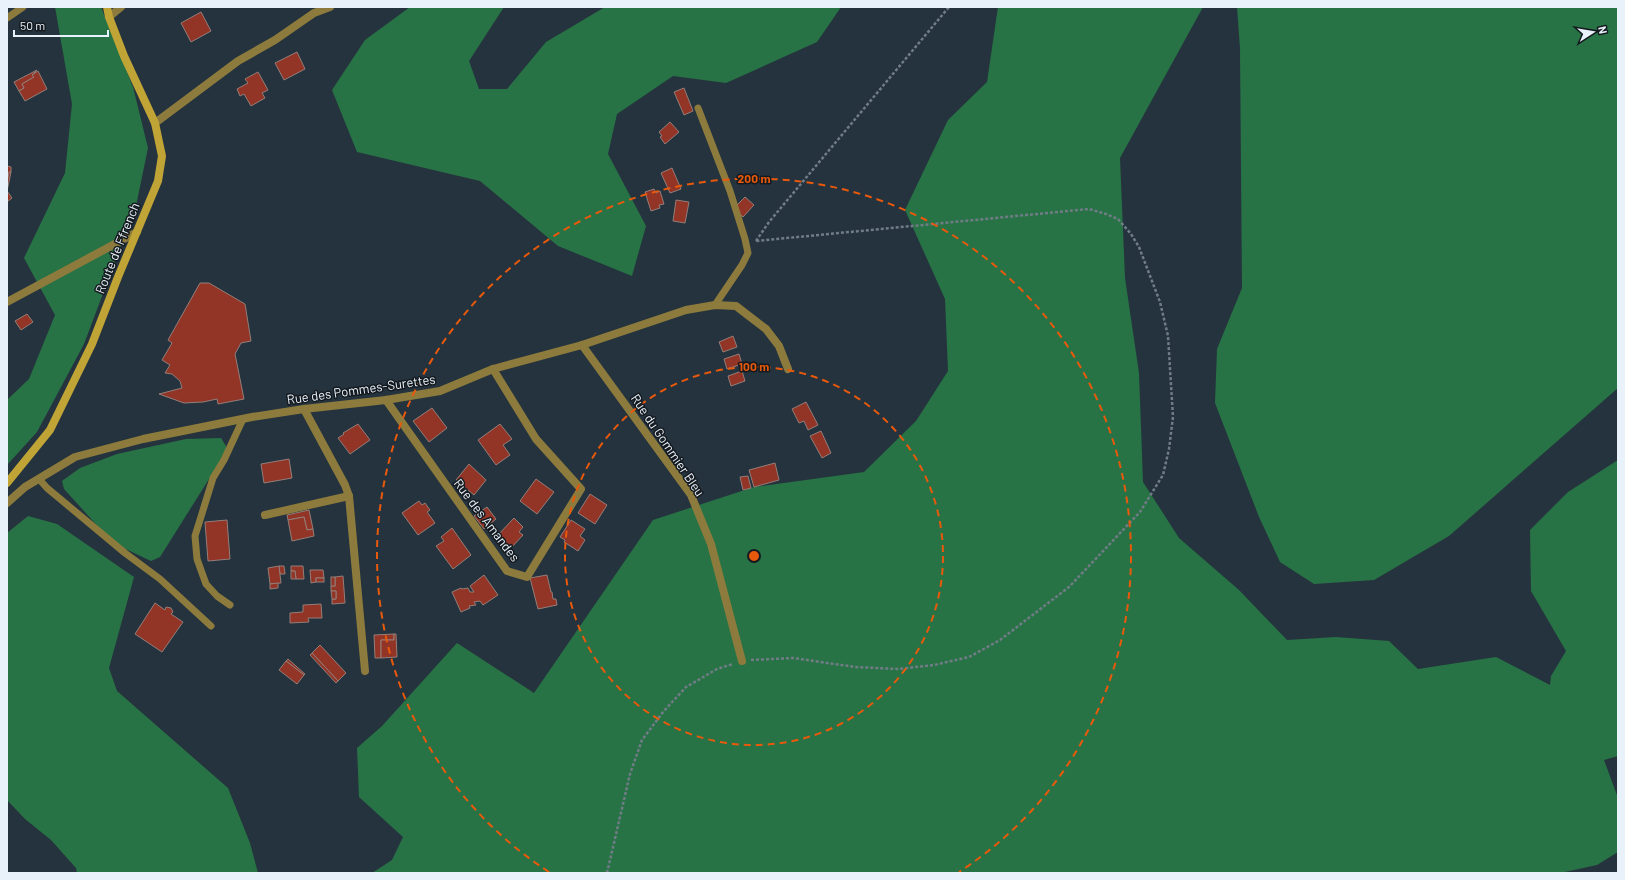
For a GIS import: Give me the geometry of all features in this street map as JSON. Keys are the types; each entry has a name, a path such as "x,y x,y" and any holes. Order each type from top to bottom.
{"main road":[{"name":"Route de Ffrench","path":"7,483 50,430 92,344 158,181 162,156 155,123 124,56 109,17 107,7"}],"street":[{"path":"109,17 121,7"},
{"path":"155,123 238,61 275,40 314,13 330,7"},
{"path":"7,302 137,232"},
{"name":"Rue des Pommes-Surettes","path":"7,503 25,487 75,457 144,438 243,419 304,409 386,400 440,391 493,369 582,345 686,310 715,304 736,306 766,329 779,346 788,369"},
{"name":"Rue du Gommier Bleu","path":"582,345 691,495 711,544 742,661"},
{"name":"Rue des Amandes","path":"386,400 507,571 527,577 581,489 536,439 493,369"},
{"path":"304,409 346,485 349,496 365,671"},
{"path":"265,515 349,496"}],"lane":[{"path":"7,18 22,7"},
{"path":"698,108 730,191 748,253 742,265 715,304"},
{"path":"230,605 217,596 206,584 197,559 195,536 213,478 224,460 243,419"},
{"path":"39,478 47,488 160,580 211,626"}],"path":[{"path":"748,253 769,222 949,7"},
{"path":"607,873 630,774 642,740 663,712 686,687 717,669 742,661 793,658 855,667 898,669 934,665 969,657 1000,640 1069,587 1140,512 1163,475 1169,449 1173,417 1168,336 1160,302 1139,247 1131,234 1118,219 1106,214 1089,210 756,240"}],"green space":[{"path":"55,7 101,7 133,87 148,148 136,206 84,344 37,432 7,465 7,400 29,379 55,315 24,258 65,173 72,104"},
{"path":"410,7 504,7 469,61 479,89 507,89 546,42 605,7 841,7 817,42 726,83 673,76 617,114 608,154 646,226 632,276 558,246 480,181 357,152 332,90 365,40"},
{"path":"998,7 1203,7 1120,158 1125,278 1139,373 1143,482 1179,538 1239,590 1287,640 1336,637 1389,641 1418,669 1496,657 1550,685 1551,676 1566,651 1531,591 1530,530 1568,492 1618,460 1618,756 1604,760 1618,798 1618,852 1597,865 1560,873 372,873 392,860 403,837 359,797 357,748 382,726 457,643 534,693 653,520 754,487 864,472 916,421 948,371 945,299 905,210 948,120 987,82"},
{"path":"1237,7 1618,7 1618,388 1449,536 1374,580 1314,584 1280,562 1259,517 1215,403 1217,349 1242,288 1240,48"},
{"path":"221,438 226,446 226,452 160,557 151,561 113,543 64,489 62,481 80,468 117,454 186,439"},
{"path":"28,516 57,524 134,577 109,668 117,691 228,788 250,843 258,873 77,873 76,868 51,840 25,819 7,800 7,533"}],"building":[{"path":"201,12 211,31 191,42 181,23"},
{"path":"297,52 305,69 284,80 275,63"},
{"path":"37,70 32,75 34,77 22,84 24,88 19,91 14,82"},
{"path":"38,71 47,89 25,101 19,91 24,88 22,84 34,77 32,75"},
{"path":"258,72 268,90 262,93 265,98 251,106 244,94 240,96 237,89 248,83 245,79"},
{"path":"684,88 693,111 684,115 674,92"},
{"path":"670,122 679,132 665,144 660,137 662,136 659,132"},
{"path":"7,166 11,167 11,172 9,172 7,183"},
{"path":"672,168 681,189 670,193 661,173"},
{"path":"9,172 11,172 7,191 7,183"},
{"path":"654,189 656,193 660,191 664,204 659,205 660,208 651,211 645,192"},
{"path":"7,191 12,198 7,202"},
{"path":"745,197 754,205 743,217 734,208"},
{"path":"676,200 689,202 685,223 673,221"},
{"path":"200,283 209,283 245,304 251,341 241,343 235,354 244,399 218,404 217,399 203,402 184,403 159,394 182,388 180,381 172,374 165,373 170,365 162,360 172,343 168,340"},
{"path":"27,314 33,322 21,330 15,321"},
{"path":"733,336 737,347 723,352 719,342"},
{"path":"739,354 742,364 727,369 724,359"},
{"path":"742,371 745,381 731,386 728,376"},
{"path":"806,402 818,425 808,430 804,421 799,423 792,409"},
{"path":"432,408 447,428 429,442 413,421"},
{"path":"358,424 370,440 350,454 338,438 344,434 343,433"},
{"path":"500,424 512,439 503,445 510,455 496,465 478,440"},
{"path":"821,431 831,453 822,458 810,436"},
{"path":"289,459 292,478 264,483 261,464"},
{"path":"775,463 779,480 754,487 749,470"},
{"path":"469,464 486,480 474,495 456,480"},
{"path":"748,476 751,488 743,490 740,477"},
{"path":"536,479 554,492 537,514 520,501"},
{"path":"590,494 607,505 595,524 578,513"},
{"path":"419,501 422,505 425,503 430,510 427,512 435,523 418,535 402,513"},
{"path":"487,507 496,519 484,529 474,516"},
{"path":"309,510 313,529 307,530 304,517 288,520 287,515"},
{"path":"304,517 307,530 313,529 314,536 292,541 288,520"},
{"path":"514,518 523,527 519,532 523,535 511,548 498,535"},
{"path":"227,520 230,559 208,561 205,522"},
{"path":"571,520 585,529 580,536 585,540 578,551 564,542 565,540 560,537"},
{"path":"452,528 471,555 453,569 436,546 444,541 441,537"},
{"path":"279,566 284,566 285,574 280,574"},
{"path":"279,566 281,583 270,584 268,568"},
{"path":"291,566 303,566 304,579 296,579 295,571 291,571"},
{"path":"310,570 323,570 324,578 316,578 316,582 311,583"},
{"path":"291,571 295,571 296,579 291,579"},
{"path":"484,575 498,595 483,605 480,601 474,602 476,605 469,606 470,608 461,612 452,592 461,588 468,588 470,592 474,592 470,586"},
{"path":"547,575 553,599 556,599 557,605 538,609 530,578"},
{"path":"343,576 345,603 332,604 332,599 336,599 336,591 331,591 331,586 335,586 335,577"},
{"path":"331,577 335,577 335,586 331,586"},
{"path":"316,578 324,578 324,582 316,582"},
{"path":"278,583 278,588 270,589 270,584"},
{"path":"331,591 336,591 336,599 332,599"},
{"path":"155,603 165,610 166,607 171,608 173,612 171,614 183,622 162,652 135,634"},
{"path":"321,604 322,618 308,618 309,622 290,623 290,613 303,612 303,605"},
{"path":"394,634 394,640 381,640 381,658 375,658 374,635"},
{"path":"394,634 396,634 397,657 381,658 381,640 394,640"},
{"path":"320,645 346,673 338,681 312,653"},
{"path":"312,653 338,681 336,683 310,655"},
{"path":"288,659 305,674 304,675 286,661"},
{"path":"286,661 304,675 297,684 279,670"}]}
